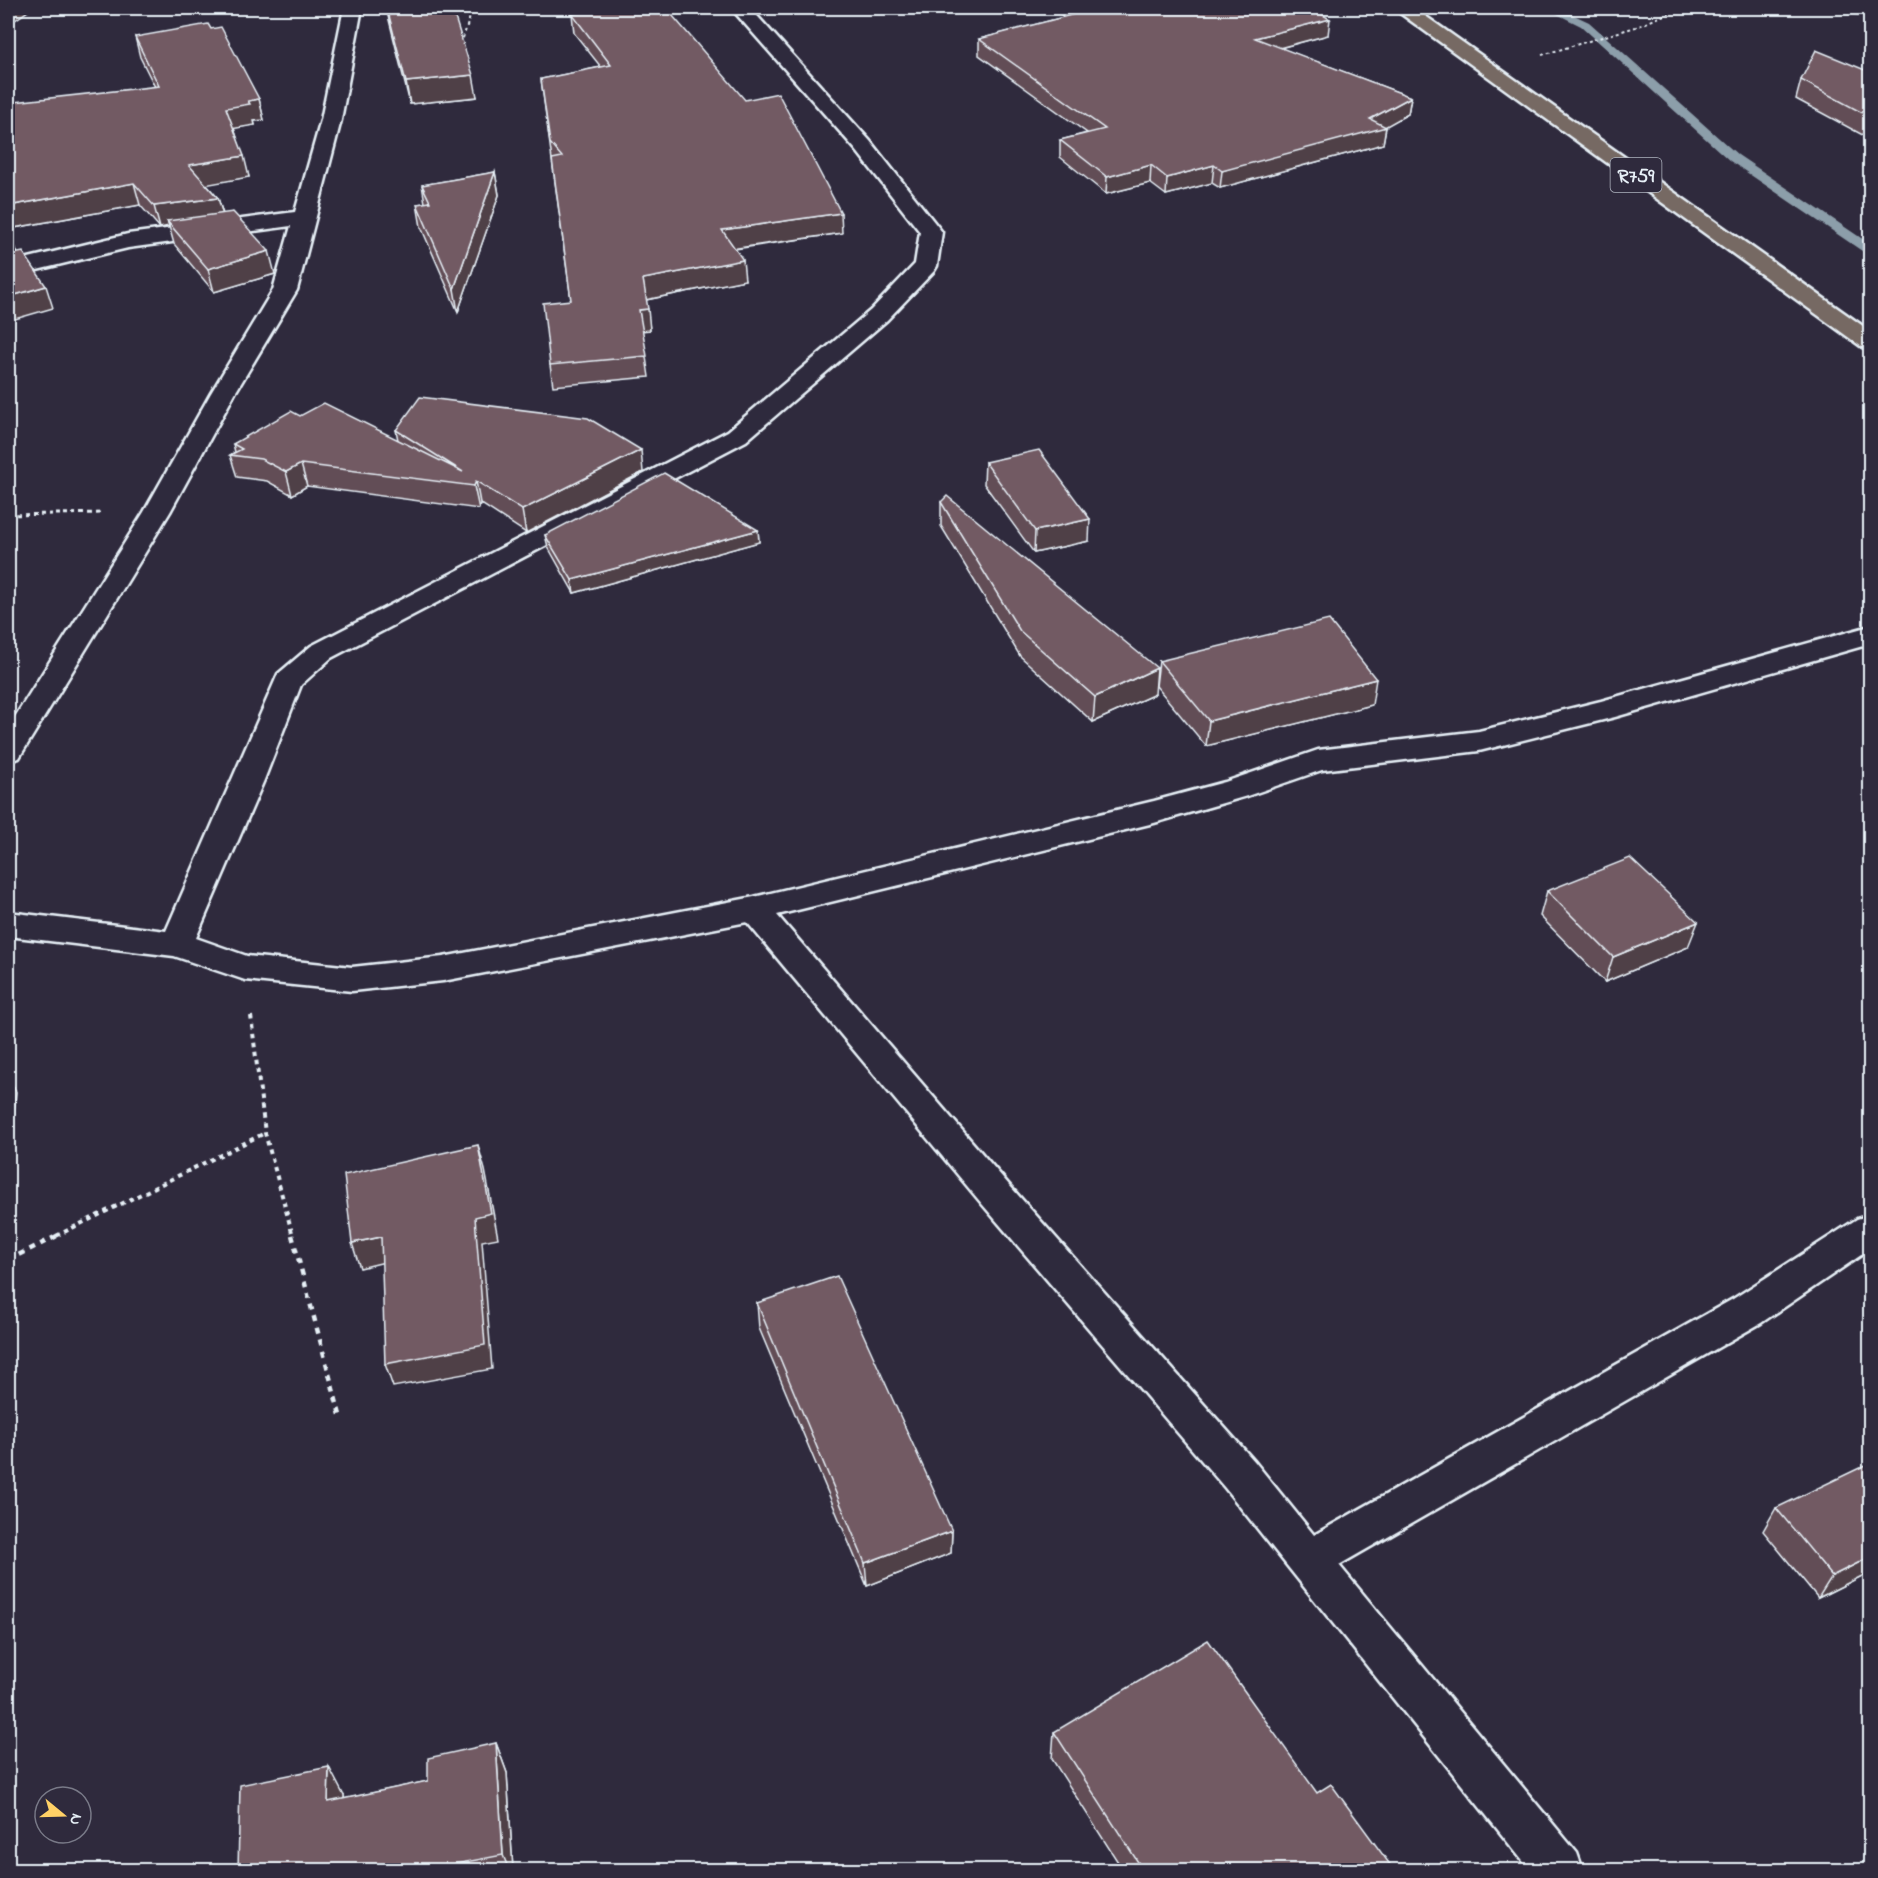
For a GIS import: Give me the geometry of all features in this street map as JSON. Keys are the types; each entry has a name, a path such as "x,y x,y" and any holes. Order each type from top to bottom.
{"main road":[{"name":"R759","path":"1402,8 1870,342"}],"street":[{"path":"8,751 157,512 223,393 285,290 331,120 353,8"},
{"path":"177,944 249,780 288,681 321,652 738,436 879,315 926,266 931,232 904,192 780,56 740,8"},
{"path":"1852,8 1870,8"},
{"path":"8,270 128,242 303,218"},
{"path":"8,924 177,944 245,968 352,979 420,971 754,909 1154,812 1236,789 1318,760 1479,741 1605,710 1870,635"},
{"path":"754,909 996,1195 1240,1476 1560,1870"},
{"path":"1309,1560 1747,1311 1870,1230"}],"path":[{"path":"461,45 473,8"},
{"path":"1489,70 1639,26 1680,8"},
{"path":"8,515 157,512"},
{"path":"245,968 265,1132 340,1415"},
{"path":"8,1260 265,1132"}],"building":[{"path":"387,8 452,8 473,75 406,82"},
{"path":"608,8 666,8 745,100 778,93 841,213 722,230 743,260 643,279 648,309 639,310 647,356 550,365 543,303 571,300 552,159 562,157 550,143 541,79 611,65 572,14"},
{"path":"1072,8 1311,8 1330,19 1255,38 1411,97 1370,119 1386,127 1222,171 1214,165 1167,178 1151,165 1107,177 1060,140 1105,129 979,39 1079,13"},
{"path":"208,24 211,29 221,27 259,99 248,101 250,104 226,108 244,156 189,165 218,198 154,206 134,183 8,206 8,110 13,109 14,102 159,86 135,37"},
{"path":"1816,50 1870,72 1870,117 1801,80"},
{"path":"495,172 454,289 417,204 430,202 422,185"},
{"path":"233,212 269,251 208,269 167,221"},
{"path":"23,252 46,286 8,297 8,255"},
{"path":"420,397 588,418 641,450 522,510 476,481 474,486 301,464 286,472 261,459 230,455 242,449 233,444 291,411 300,416 324,403 463,472 396,430"},
{"path":"1039,450 1090,519 1035,531 985,462"},
{"path":"664,473 758,530 572,580 545,535"},
{"path":"947,496 1157,668 1095,697 1020,631 941,502"},
{"path":"1329,620 1376,679 1209,721 1159,661"},
{"path":"1630,858 1698,922 1613,957 1547,891"},
{"path":"478,1145 491,1213 475,1217 485,1345 385,1364 381,1237 352,1243 344,1175"},
{"path":"837,1276 952,1531 865,1563 757,1303"},
{"path":"1870,1463 1870,1557 1832,1576 1776,1508"},
{"path":"1208,1640 1317,1793 1331,1784 1394,1870 1143,1870 1054,1732"},
{"path":"496,1743 503,1855 450,1865 451,1870 238,1870 240,1785 329,1767 328,1802 428,1781 428,1758"}],"waterway":[{"path":"1551,8 1585,24 1734,158 1870,250"}]}
